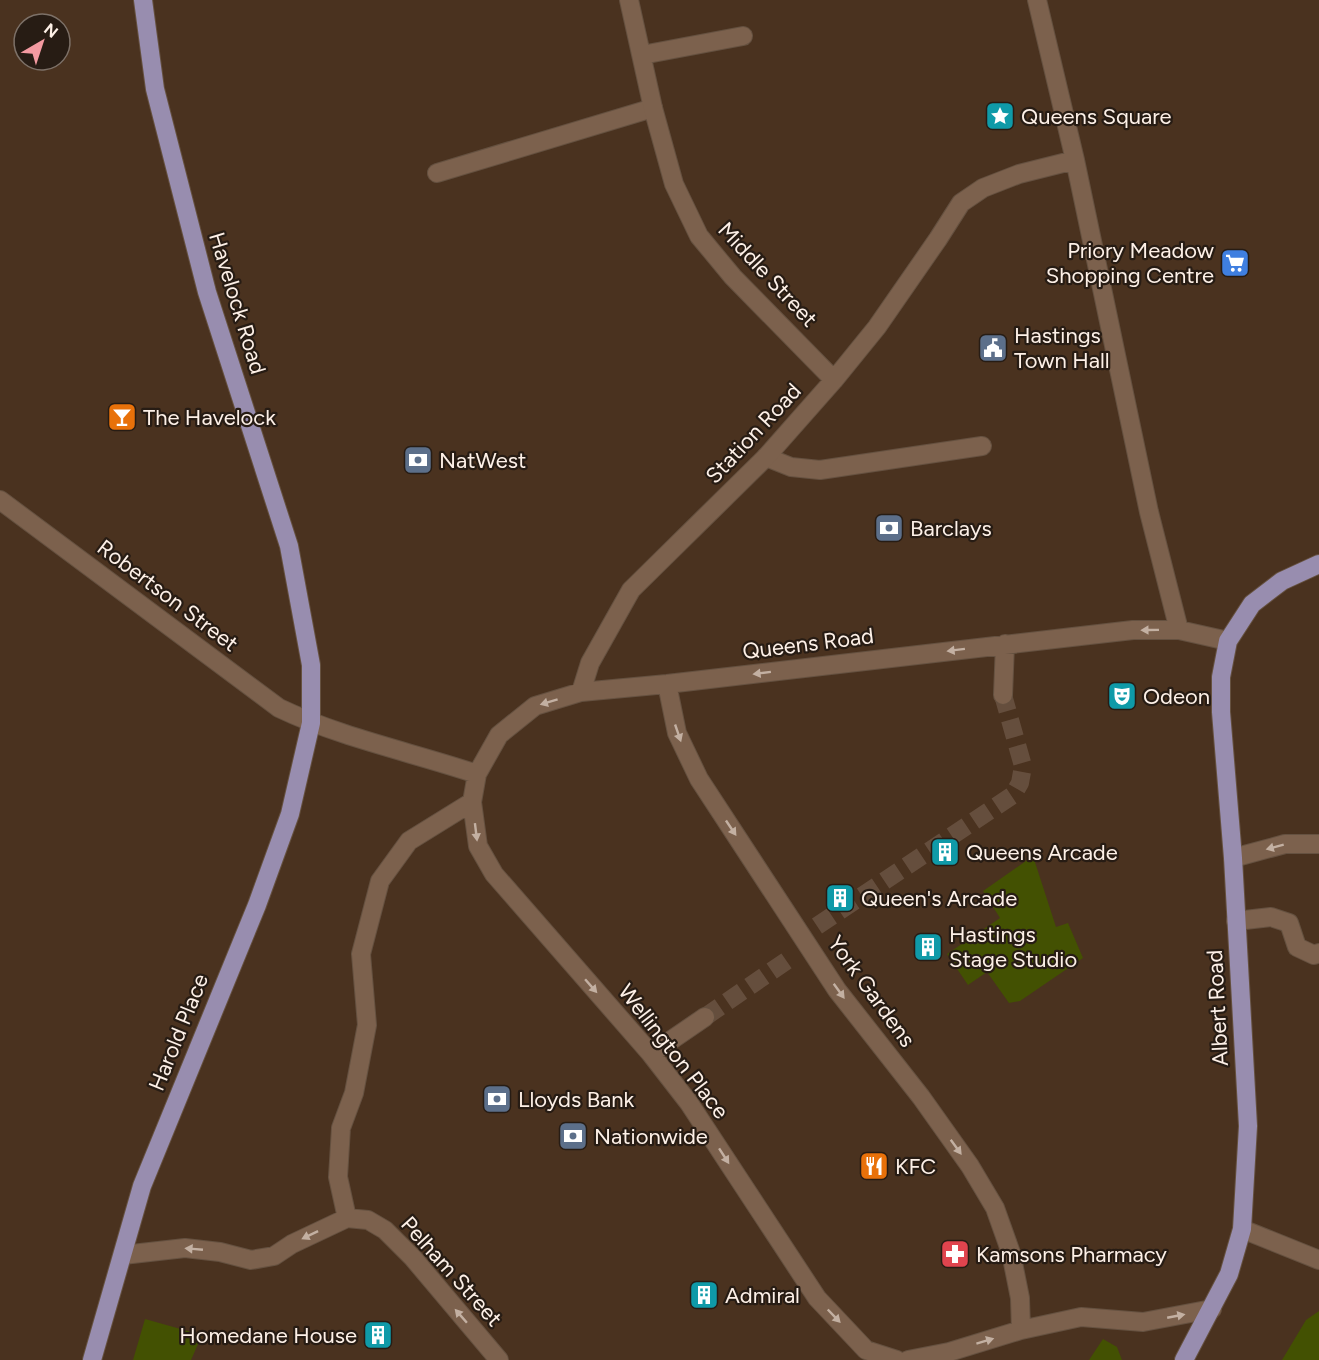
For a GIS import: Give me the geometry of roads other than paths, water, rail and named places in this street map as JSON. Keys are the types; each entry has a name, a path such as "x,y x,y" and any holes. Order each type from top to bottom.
{"main road":[{"name":"Havelock Road","path":"143,0 155,89 207,292 289,546 311,665 311,723"},
{"path":"1228,641 1252,604 1282,582 1319,564"},
{"name":"Albert Road","path":"1184,1360 1229,1274 1242,1229 1248,1126 1233,858 1221,712 1221,676 1228,641"},
{"name":"Harold Place","path":"92,1360 142,1186 257,905 290,814 311,723"}],"street":[{"name":"Middle Street","path":"629,0 653,108 674,184 699,236 732,277 834,380"},
{"path":"1037,0 1075,160 1149,512 1179,630"},
{"path":"642,55 743,36"},
{"path":"436,173 653,108"},
{"name":"Station Road","path":"581,692 590,663 632,590 766,457 834,380 877,327 961,203 983,188 1019,174 1075,160"},
{"path":"766,457 791,467 820,470 982,446"},
{"name":"Robertson Street","path":"0,500 279,708 311,723"},
{"name":"Queens Road","path":"477,774 499,735 535,706 581,692 1134,630 1179,630 1228,641"},
{"path":"1003,695 1005,644"},
{"name":"York Gardens","path":"667,684 676,733 699,779 837,990 921,1097 970,1166 995,1208 1011,1253 1020,1298 1021,1330"},
{"path":"311,723 477,774"},
{"name":"Wellington Place","path":"477,774 472,802 478,846 494,874 651,1054 689,1102 817,1298 868,1355 897,1360"},
{"path":"123,1255 185,1248 220,1252 251,1260 274,1256 292,1244 347,1218 338,1177 341,1128 354,1093 367,1025 361,954 380,881 409,841 472,802"},
{"path":"1233,858 1285,844 1319,844"},
{"path":"1236,921 1271,917 1289,923 1297,947 1314,955 1319,953"},
{"path":"651,1054 705,1017"},
{"name":"Pelham Street","path":"347,1218 368,1220 385,1230 412,1258 499,1360"},
{"path":"1242,1229 1317,1257"},
{"path":"908,1360 949,1352 1021,1330 1081,1317 1143,1322 1212,1309"}],"tunnel":[{"path":"817,926 1013,795 1020,783 1023,766 1003,695"},
{"path":"705,1017 792,957"}],"place":[{"name":"Queens Square","path":"1000,116"},
{"name":"Priory Meadow Shopping Centre","path":"1235,263"},
{"name":"Hastings Town Hall","path":"993,348"},
{"name":"The Havelock","path":"122,417"},
{"name":"NatWest","path":"418,460"},
{"name":"Barclays","path":"889,528"},
{"name":"Odeon","path":"1122,696"},
{"name":"Queens Arcade","path":"945,852"},
{"name":"Queen's Arcade","path":"840,898"},
{"name":"Hastings Stage Studio","path":"928,947"},
{"name":"Lloyds Bank","path":"497,1099"},
{"name":"Nationwide","path":"573,1136"},
{"name":"KFC","path":"874,1166"},
{"name":"Kamsons Pharmacy","path":"955,1254"},
{"name":"Admiral","path":"704,1295"},
{"name":"Homedane House","path":"378,1335"}]}
